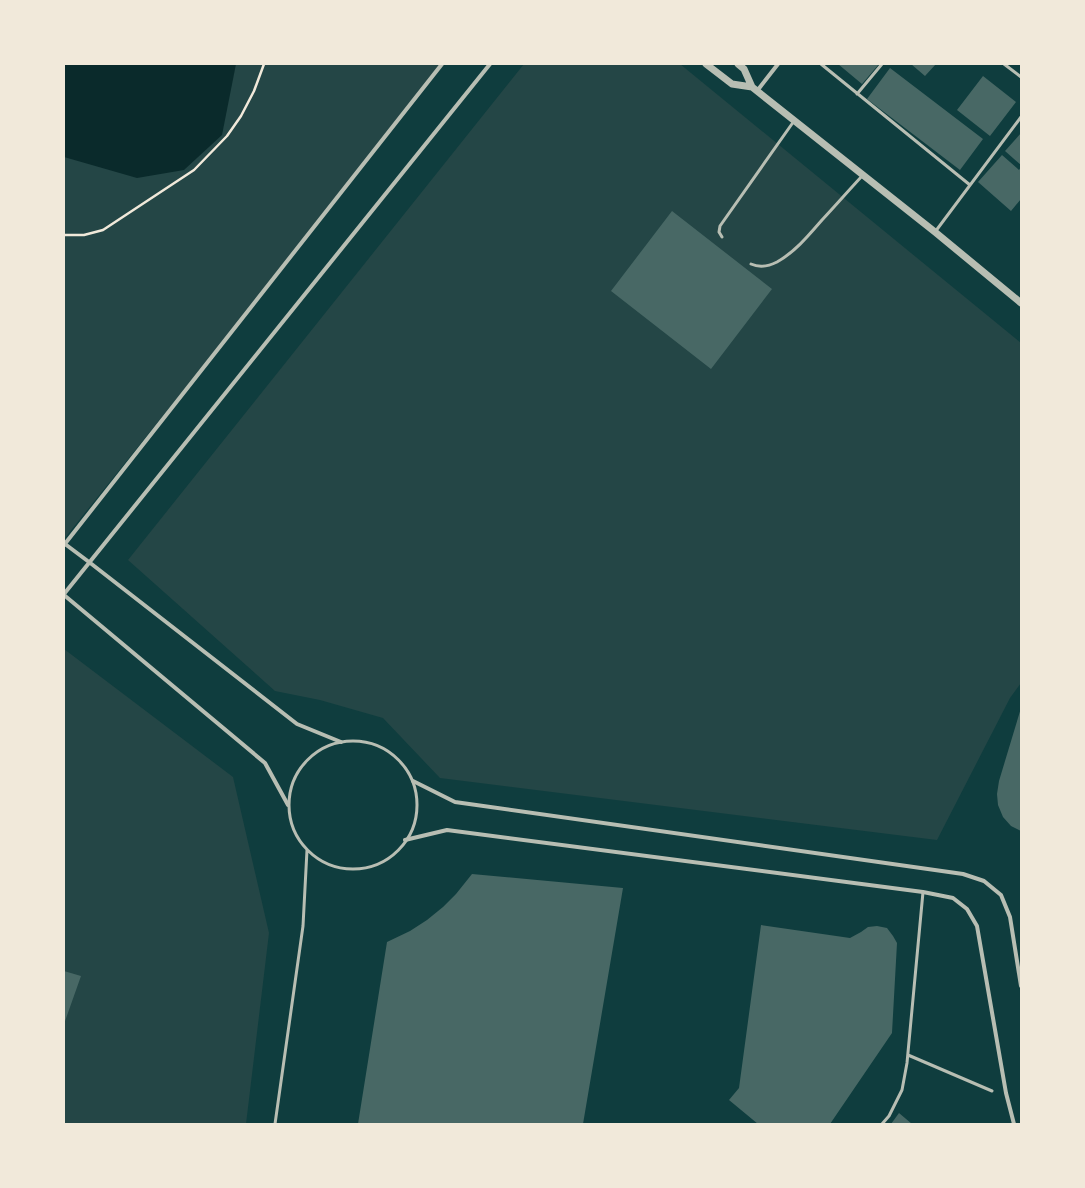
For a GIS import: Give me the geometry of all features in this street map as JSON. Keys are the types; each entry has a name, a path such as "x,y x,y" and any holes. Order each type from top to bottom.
{"street":[{"path":"341,742 297,724 64,544 442,64"},
{"path":"288,805 265,763 64,594 490,64"},
{"path":"706,64 732,84 755,89"},
{"path":"738,64 744,69 755,89 1021,302"},
{"path":"755,89 778,64"},
{"path":"413,781 455,802 940,870 970,876 984,881 1001,895 1010,917 1021,986"},
{"path":"405,840 447,830 923,892 953,898 967,909 977,926 1006,1093 1014,1124"}],"lane":[{"path":"821,64 970,185"},
{"path":"857,94 882,64"},
{"path":"1004,64 1021,77"},
{"path":"935,232 1021,118"},
{"path":"722,237 719,232 720,226 794,120"},
{"path":"751,264 760,267 766,266 777,262 796,248 863,175"},
{"path":"352,740 376,744 399,759 413,781 417,806 412,832 398,852 376,866 352,870 327,864 307,850 292,829 288,805 293,778 306,759 329,744 341,742 352,740"},
{"path":"275,1124 303,926 307,850"},
{"path":"882,1124 889,1116 902,1090 908,1055 923,892"},
{"path":"908,1055 992,1091"}],"path":[{"path":"64,235 84,235 103,230 194,170 228,136 238,121 254,92 264,64"}],"shaded area":[{"path":"64,64 445,64 64,539"},
{"path":"64,64 236,64 222,135 184,170 137,178 64,157"},
{"path":"524,64 680,64 1021,343 1021,683 1010,698 937,840 440,778 383,718 320,700 275,691 128,560"},
{"path":"64,649 233,777 269,933 246,1124 64,1124"}],"building":[{"path":"838,64 879,64 862,84"},
{"path":"911,64 936,64 925,76"},
{"path":"890,68 983,139 960,170 867,99"},
{"path":"983,76 1016,102 990,136 957,110"},
{"path":"1021,133 1021,165 1005,151"},
{"path":"1002,155 1019,170 1021,167 1021,199 1011,211 978,182"},
{"path":"672,211 772,289 711,369 611,291"},
{"path":"1021,708 1021,831 1011,826 1003,817 998,805 997,794 999,781"},
{"path":"472,874 623,888 583,1124 358,1124 387,942 410,931 427,920 456,894"},
{"path":"761,925 850,938 868,927 877,926 887,928 897,943 892,1033 830,1124 758,1124 729,1100 739,1088"},
{"path":"64,971 81,976 64,1024"},
{"path":"899,1113 912,1124 891,1124"}]}
